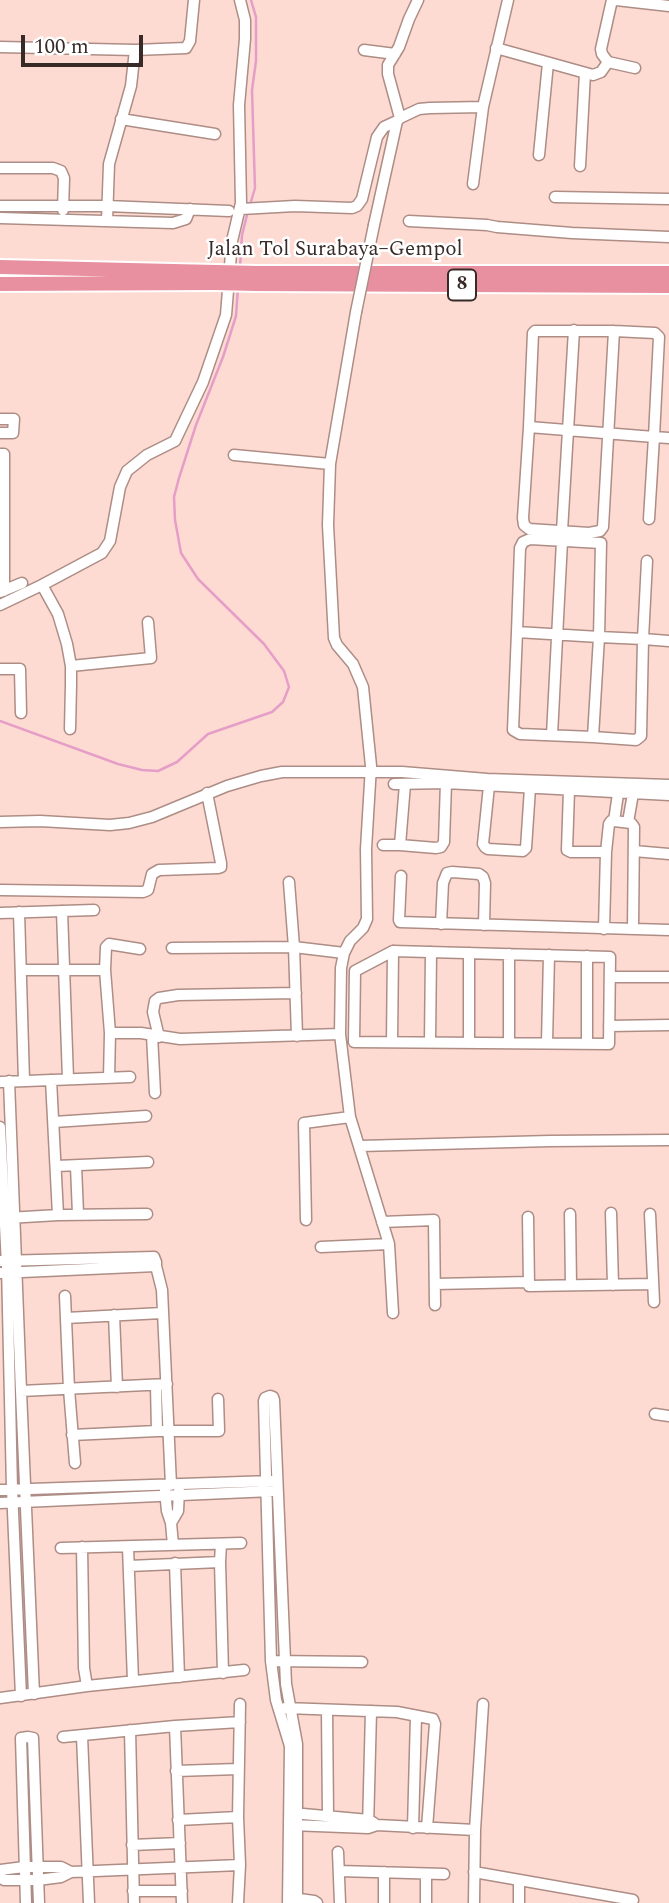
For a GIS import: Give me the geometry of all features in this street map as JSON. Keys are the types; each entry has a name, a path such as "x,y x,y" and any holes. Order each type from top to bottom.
{"highway":[{"name":"Jalan Tol Surabaya–Gempol","path":"0,267 215,278 669,286"},
{"name":"Jalan Tol Surabaya–Gempol","path":"256,279 669,273"},
{"name":"Jalan Tol Surabaya–Gempol","path":"0,284 215,278"}],"street":[{"path":"0,47 135,50 186,48 190,41 194,0"},
{"path":"0,605 102,553 110,541 120,487 127,471 147,455 177,439 203,382 224,323 232,241 244,209 239,105 245,20 240,0"},
{"path":"393,1313 388,1244 351,1117 340,1034 341,968 344,953 367,919 366,849 371,772 363,687 354,664 334,638 328,525 330,464 356,312 399,120 388,70 418,0"},
{"path":"635,68 608,62 602,54 614,0 669,6"},
{"path":"473,184 483,107 506,5"},
{"path":"496,48 585,74 598,74 608,62"},
{"path":"107,222 109,164 131,86 135,50"},
{"path":"364,50 395,54"},
{"path":"539,155 548,63"},
{"path":"580,166 585,74"},
{"path":"244,209 357,206 362,199 377,137 384,127 419,109 483,107"},
{"path":"121,119 215,134"},
{"path":"0,168 53,168 61,171 64,178 62,221"},
{"path":"555,197 669,199"},
{"path":"0,206 107,206 229,211"},
{"path":"0,218 173,223 186,219 190,209"},
{"path":"409,221 669,237"},
{"path":"593,737 601,543 524,526 533,333 538,330 614,331 655,333 659,337 649,519"},
{"path":"552,735 574,330"},
{"path":"614,331 603,527 600,531 589,533 530,539 523,542 520,548 513,730 520,734 636,740 641,736 646,561"},
{"path":"0,419 14,419 13,433 0,433"},
{"path":"529,427 669,438"},
{"path":"0,454 4,454 2,592 22,583"},
{"path":"234,456 330,464"},
{"path":"42,585 58,614 71,666 70,729"},
{"path":"71,666 150,659 152,657 148,622"},
{"path":"517,632 669,641"},
{"path":"0,669 20,669 21,713"},
{"path":"0,822 110,825 129,823 152,817 207,793 282,772 402,772 634,788 669,795"},
{"path":"400,845 399,784 446,783 569,790 619,787"},
{"path":"383,845 441,847 444,842 446,783"},
{"path":"634,788 669,785"},
{"path":"489,786 485,847 523,851 526,848 530,788"},
{"path":"614,821 619,787"},
{"path":"628,822 634,788"},
{"path":"569,790 567,850 606,852"},
{"path":"0,890 143,892 148,890 152,874 159,870 221,867 207,793"},
{"path":"604,929 606,852 611,821 628,822 635,827 633,929"},
{"path":"634,852 669,854"},
{"path":"441,924 443,883 447,873 452,872 480,873 483,877 485,925"},
{"path":"401,876 400,922 669,930"},
{"path":"289,882 297,1036"},
{"path":"0,913 93,910"},
{"path":"62,911 68,1079"},
{"path":"19,912 24,1081"},
{"path":"109,1078 110,1032 105,970 107,945 140,949"},
{"path":"172,947 294,947 344,953"},
{"path":"392,1042 393,951"},
{"path":"393,951 610,957 609,1044 354,1042 355,971 393,951"},
{"path":"430,1042 431,952"},
{"path":"469,953 469,1042"},
{"path":"509,954 509,1043"},
{"path":"547,1043 549,955"},
{"path":"587,957 587,1044"},
{"path":"21,970 105,970"},
{"path":"610,977 669,976"},
{"path":"155,1093 153,1012 155,1001 159,998 177,995 296,993"},
{"path":"609,1026 669,1026"},
{"path":"110,1032 180,1039 340,1034"},
{"path":"6,1218 5,1081 130,1077"},
{"path":"51,1080 58,1215"},
{"path":"54,1122 146,1116"},
{"path":"306,1220 304,1123 351,1117"},
{"path":"0,1127 10,1268 28,1695"},
{"path":"359,1146 669,1140"},
{"path":"57,1166 148,1162"},
{"path":"76,1166 78,1214"},
{"path":"611,1213 613,1285"},
{"path":"6,1218 147,1214"},
{"path":"570,1214 571,1285"},
{"path":"650,1214 654,1301"},
{"path":"528,1217 529,1286 653,1284"},
{"path":"382,1222 433,1220 435,1305"},
{"path":"321,1247 388,1244"},
{"path":"10,1268 156,1266 162,1290 172,1489 167,1511 173,1545"},
{"path":"435,1284 529,1282"},
{"path":"65,1296 75,1463"},
{"path":"66,1318 162,1313"},
{"path":"114,1315 117,1387"},
{"path":"14,1384 69,1389 167,1384"},
{"path":"14,1384 6,1438 19,1489"},
{"path":"156,1385 157,1431"},
{"path":"284,1708 285,1660 272,1486 264,1401 270,1396 274,1400 272,1486 271,1661 284,1708 290,1745 293,1813 292,1901 317,1903"},
{"path":"72,1435 219,1431 218,1399"},
{"path":"655,1414 669,1416"},
{"path":"0,1490 272,1486"},
{"path":"0,1503 172,1489"},
{"path":"61,1548 241,1543"},
{"path":"221,1544 223,1673"},
{"path":"82,1547 84,1668 87,1686"},
{"path":"128,1547 132,1681"},
{"path":"129,1566 220,1562"},
{"path":"175,1563 179,1677"},
{"path":"271,1661 362,1662"},
{"path":"0,1698 244,1670"},
{"path":"474,1903 475,1830 483,1703"},
{"path":"238,1903 240,1704"},
{"path":"284,1708 397,1713 431,1718 435,1724 427,1828"},
{"path":"327,1710 328,1816"},
{"path":"371,1712 371,1824"},
{"path":"413,1828 416,1716"},
{"path":"63,1737 240,1722"},
{"path":"175,1726 183,1903"},
{"path":"130,1730 134,1903"},
{"path":"82,1736 89,1903"},
{"path":"26,1903 32,1880 33,1738 29,1737"},
{"path":"176,1771 238,1769"},
{"path":"293,1813 413,1828 475,1830"},
{"path":"178,1820 238,1817"},
{"path":"293,1826 371,1824"},
{"path":"132,1845 180,1843"},
{"path":"338,1852 340,1903"},
{"path":"0,1877 4,1880 32,1880 61,1877 71,1872 88,1870 240,1865"},
{"path":"0,1870 61,1867 71,1872"},
{"path":"339,1871 444,1874"},
{"path":"384,1872 384,1903"},
{"path":"474,1872 617,1900 633,1900"},
{"path":"426,1874 426,1903"},
{"path":"32,1880 39,1903"},
{"path":"519,1880 519,1903"},
{"path":"568,1889 568,1903"},
{"path":"133,1891 182,1891"}],"waterway":[{"path":"250,205 255,188 252,90 256,61 256,17 251,0"},
{"path":"240,267 242,235 248,211"},
{"path":"0,721 118,764 158,771 177,762 208,734 272,712 283,702 289,687 284,671 264,644 198,579 181,553 175,520 174,497 179,478 236,316 238,287"}]}
